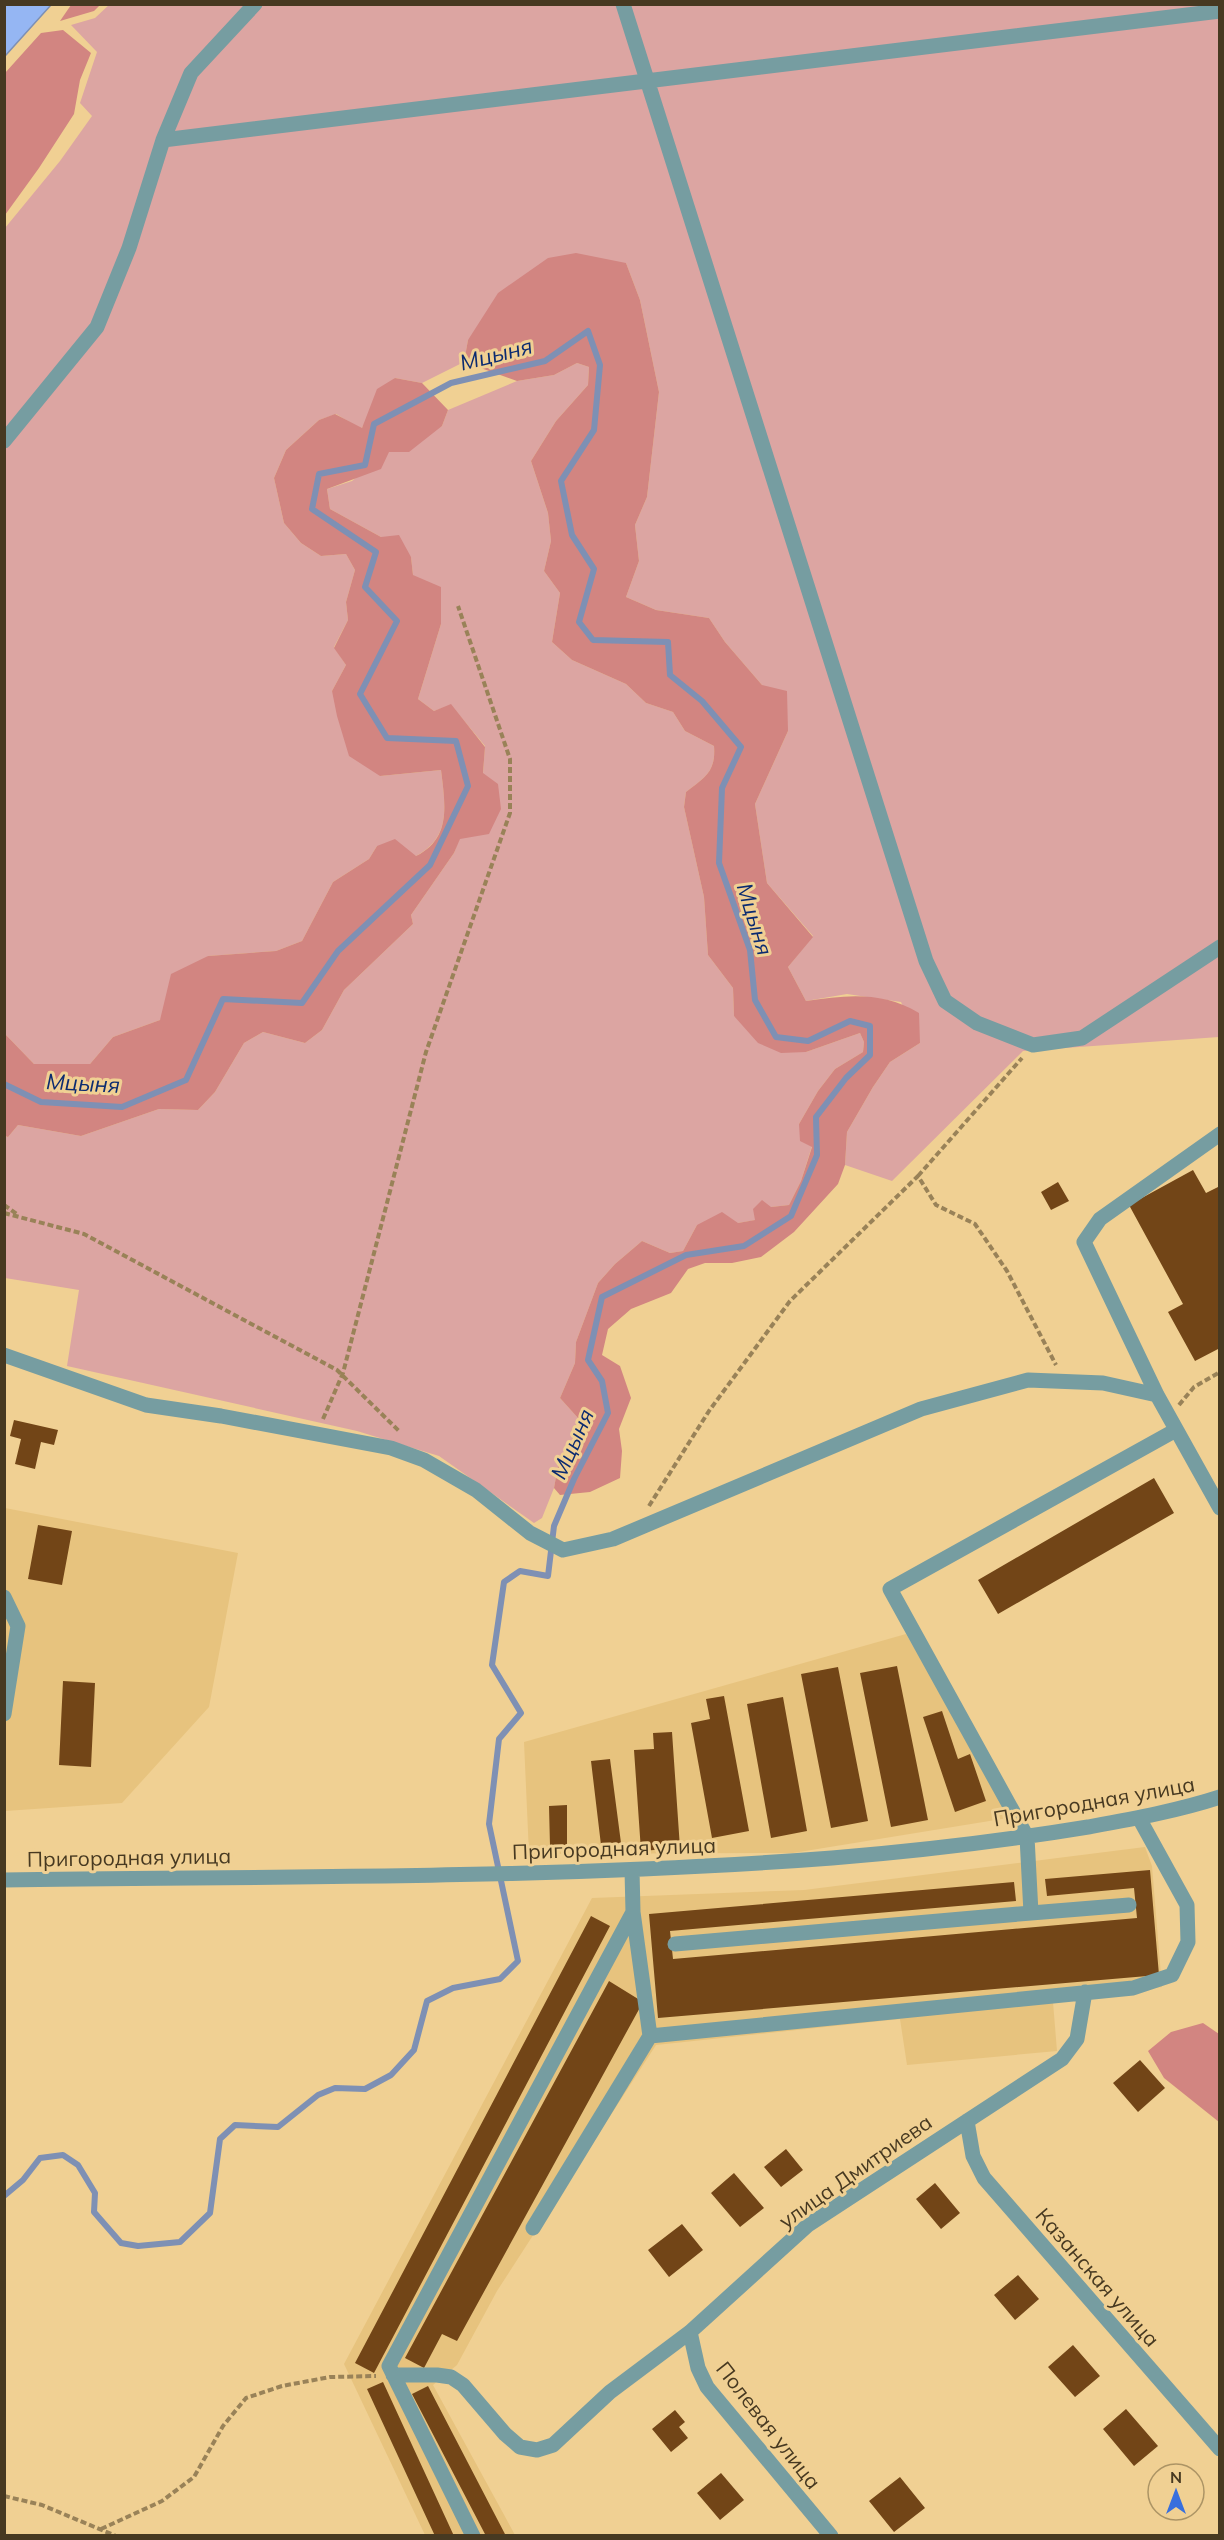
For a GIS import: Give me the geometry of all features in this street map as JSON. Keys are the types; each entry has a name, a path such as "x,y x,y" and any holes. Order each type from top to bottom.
{"street":[{"path":"4,441 97,327 129,248 163,140 191,73 255,4"},
{"path":"623,4 926,961 945,1000 976,1023 1033,1045 1082,1038 1220,947"},
{"path":"163,140 1220,11"},
{"path":"1220,1134 1100,1219 1084,1242 1157,1395 1220,1508"},
{"path":"4,1355 146,1405 221,1416 391,1448 424,1460 476,1491 530,1533 563,1550 613,1539 921,1409 1028,1380 1103,1383 1157,1395"},
{"path":"1031,1913 1027,1837 890,1590 1173,1423"},
{"path":"4,1597 18,1626 4,1714"},
{"name":"Пригородная улица","path":"4,1880 632,1870 885,1853 1027,1837 1139,1818 1220,1797"},
{"path":"650,2036 1133,1988 1172,1975 1188,1942 1187,1905 1139,1818"},
{"path":"533,2228 650,2036 633,1912 632,1870"},
{"path":"675,1944 1129,1905"},
{"path":"473,2535 389,2366 633,1912"},
{"name":"улица Дмитриева","path":"393,2375 451,2377 463,2385 505,2434 520,2447 537,2450 553,2445 610,2392 690,2332 807,2225 1062,2059 1077,2039 1085,1992"},
{"name":"Казанская улица","path":"967,2121 974,2156 984,2178 1220,2449"},
{"name":"Полевая улица","path":"690,2332 698,2368 707,2387 831,2535"}],"path":[{"path":"317,1434 343,1373 426,1052 510,813 510,759 458,606"},
{"path":"633,1531 709,1411 790,1301 918,1176 1033,1045"},
{"path":"918,1176 936,1205 975,1224 1007,1271 1064,1381"},
{"path":"4,1205 21,1217"},
{"path":"4,1213 84,1234 337,1370 401,1434"},
{"path":"1173,1423 1194,1387 1220,1372"},
{"path":"100,2529 162,2501 194,2477 223,2426 246,2398 282,2385 330,2377 393,2375"},
{"path":"4,2496 42,2505 116,2535"}],"shaded area":[{"path":"110,4 1219,5 1219,1037 1023,1051 892,1181 845,1165 847,1132 873,1087 890,1062 920,1043 901,1002 847,994 806,1001 788,967 813,936 767,883 755,804 788,731 762,685 725,642 709,618 656,610 626,597 639,561 635,525 647,497 659,392 640,300 626,263 468,340 464,362 422,383 395,378 361,429 336,414 319,420 286,450 274,478 284,523 301,543 321,556 346,554 355,570 346,602 348,620 334,647 346,665 332,691 380,776 441,770 444,819 436,839 416,856 377,846 369,859 333,882 302,941 276,951 208,956 160,1020 113,1037 90,1064 34,1064 6,1035 5,228 60,161 92,116 80,103 97,52 71,25 95,18"},
{"path":"71,5 100,5 94,11 60,21"},
{"path":"63,30 91,53 80,80 74,114 5,215 5,73 41,33"},
{"path":"576,253 626,263 640,300 659,392 647,497 635,525 639,561 626,597 656,610 709,618 725,642 762,685 787,691 788,731 755,804 767,883 813,937 788,967 806,1001 864,996 891,1001 919,1013 920,1043 890,1062 873,1087 847,1132 845,1165 838,1184 794,1232 761,1257 732,1263 705,1263 688,1269 671,1293 631,1309 608,1329 602,1355 620,1366 631,1398 619,1429 622,1451 620,1478 590,1492 560,1495 554,1488 558,1466 579,1446 586,1423 578,1418 560,1398 575,1363 576,1342 598,1283 615,1264 642,1241 670,1253 683,1251 697,1225 722,1212 738,1223 755,1220 753,1209 762,1200 771,1207 789,1205 801,1181 812,1147 800,1141 799,1124 818,1091 835,1069 863,1052 864,1042 860,1033 806,1052 781,1053 758,1043 734,1016 733,988 708,955 704,897 684,807 686,792 704,778 711,768 714,746 685,731 673,712 646,703 626,684 572,660 552,642 560,593 544,571 551,541 548,513 531,461 556,421 588,385 589,367 577,363 554,375 517,381 464,362 468,340 498,293 548,258"},
{"path":"577,363 589,367 588,385 556,421 531,461 548,513 551,541 544,571 560,593 552,642 572,660 626,684 646,703 673,712 685,731 714,746 711,768 704,778 686,792 684,807 704,897 708,955 733,988 734,1016 806,1052 860,1033 864,1042 863,1052 835,1069 818,1091 799,1124 812,1146 801,1181 789,1205 771,1207 756,1220 697,1225 683,1251 670,1253 642,1241 615,1264 598,1283 576,1342 575,1363 560,1398 578,1418 586,1423 579,1446 558,1466 554,1488 542,1518 534,1523 439,1456 357,1431 67,1366 79,1290 5,1278 4,1136 8,1137 18,1125 81,1136 159,1109 198,1110 215,1092 244,1043 263,1032 305,1043 322,1030 344,990 413,924 411,915 454,853 483,774 485,746 451,705 434,711 418,699 441,624 413,575 411,557 381,537 330,509 327,489 352,481 389,451 442,426 448,410 517,381 554,375"},
{"path":"395,378 422,383 448,410 442,426 409,452 389,452 381,469 327,489 330,509 381,537 399,535 411,557 413,575 441,587 441,624 418,699 434,711 451,704 485,747 483,773 498,784 501,809 489,834 460,839 454,853 411,915 413,924 344,990 322,1030 305,1043 263,1032 244,1043 215,1092 198,1110 159,1109 81,1136 18,1125 8,1137 5,1136 5,962 6,1035 34,1064 90,1064 113,1037 160,1020 171,974 208,956 276,951 302,941 333,882 369,859 377,846 395,839 416,856 428,849 436,840 441,830 444,807 441,770 380,776 349,756 332,691 346,665 334,648 348,620 346,602 355,570 346,554 321,556 301,543 284,523 274,478 286,450 319,420 335,414 362,428 377,389"},
{"path":"5,1508 238,1553 209,1707 122,1803 5,1811"},
{"path":"906,1634 1014,1817 793,1853 529,1854 524,1742"},
{"path":"1145,1847 1152,1866 1162,1987 1053,2002 1057,2051 907,2065 900,2019 656,2045 497,2291 457,2365 433,2385 515,2535 425,2535 344,2364 592,1898 804,1890"},
{"path":"1203,2023 1219,2034 1219,2122 1164,2078 1148,2051 1171,2032"}],"water":[{"path":"4,5 51,5 5,56"}],"building":[{"path":"1193,1170 1206,1193 1220,1186 1220,1348 1195,1361 1168,1312 1183,1304 1129,1205"},
{"path":"1058,1182 1069,1201 1051,1210 1041,1192"},
{"path":"14,1420 58,1430 54,1445 41,1442 35,1469 15,1464 21,1439 10,1436"},
{"path":"1154,1478 1174,1513 998,1614 978,1580"},
{"path":"38,1525 72,1531 62,1585 28,1579"},
{"path":"897,1666 928,1820 891,1827 860,1673"},
{"path":"838,1667 868,1821 831,1828 801,1674"},
{"path":"63,1681 95,1683 91,1767 59,1765"},
{"path":"724,1696 749,1831 712,1838 691,1723 710,1719 706,1699"},
{"path":"783,1697 807,1831 771,1838 747,1704"},
{"path":"942,1711 958,1759 970,1754 986,1801 955,1812 923,1717"},
{"path":"672,1732 680,1848 641,1851 634,1750 654,1749 653,1733"},
{"path":"610,1759 621,1843 601,1845 591,1761"},
{"path":"567,1805 567,1845 550,1846 549,1806"},
{"path":"1150,1870 1159,1975 658,2018 649,1914 1014,1882 1016,1901 670,1931 673,1959 1137,1918 1134,1888 1047,1896 1045,1879"},
{"path":"591,1916 610,1926 374,2373 355,2363"},
{"path":"609,1981 643,2002 457,2341 442,2334 424,2368 405,2358"},
{"path":"1140,2060 1165,2088 1138,2112 1113,2083"},
{"path":"786,2149 803,2170 781,2187 764,2167"},
{"path":"734,2173 764,2208 740,2227 711,2193"},
{"path":"935,2183 960,2213 941,2229 916,2199"},
{"path":"682,2224 703,2250 669,2277 648,2250"},
{"path":"1018,2275 1039,2299 1015,2320 994,2295"},
{"path":"1073,2345 1100,2376 1075,2397 1048,2367"},
{"path":"383,2382 454,2536 435,2536 367,2389"},
{"path":"428,2386 506,2536 486,2536 412,2394"},
{"path":"1126,2409 1158,2446 1134,2466 1103,2429"},
{"path":"675,2410 685,2422 679,2427 688,2438 671,2452 652,2429"},
{"path":"721,2473 744,2500 720,2520 697,2493"},
{"path":"900,2477 925,2508 894,2532 869,2501"}],"waterway":[{"name":"Мцыня","path":"4,1084 41,1102 122,1107 186,1080 223,999 302,1003 338,951 430,865 468,786 456,741 387,738 360,694 397,621 365,587 376,552 312,509 319,474 365,465 374,424 451,383 545,361 588,331 600,365 594,430 561,481 572,535 594,569 579,622 593,640 668,642 670,675 702,701 741,747 722,788 719,863 750,950 755,1000 776,1037 808,1041 850,1021 870,1026 870,1055 846,1078 816,1117 817,1155 791,1216 744,1246 686,1255 602,1297 588,1360 602,1381 608,1413 574,1479 554,1526 548,1576 520,1571 504,1582 492,1665 521,1713 499,1739 489,1824 518,1961 500,1979 453,1988 427,2001 414,2050 391,2075 365,2089 335,2088 318,2095 278,2127 235,2125 220,2139 210,2213 180,2242 138,2246 121,2243 94,2212 95,2193 78,2165 63,2155 40,2158 23,2180 4,2196"}]}
